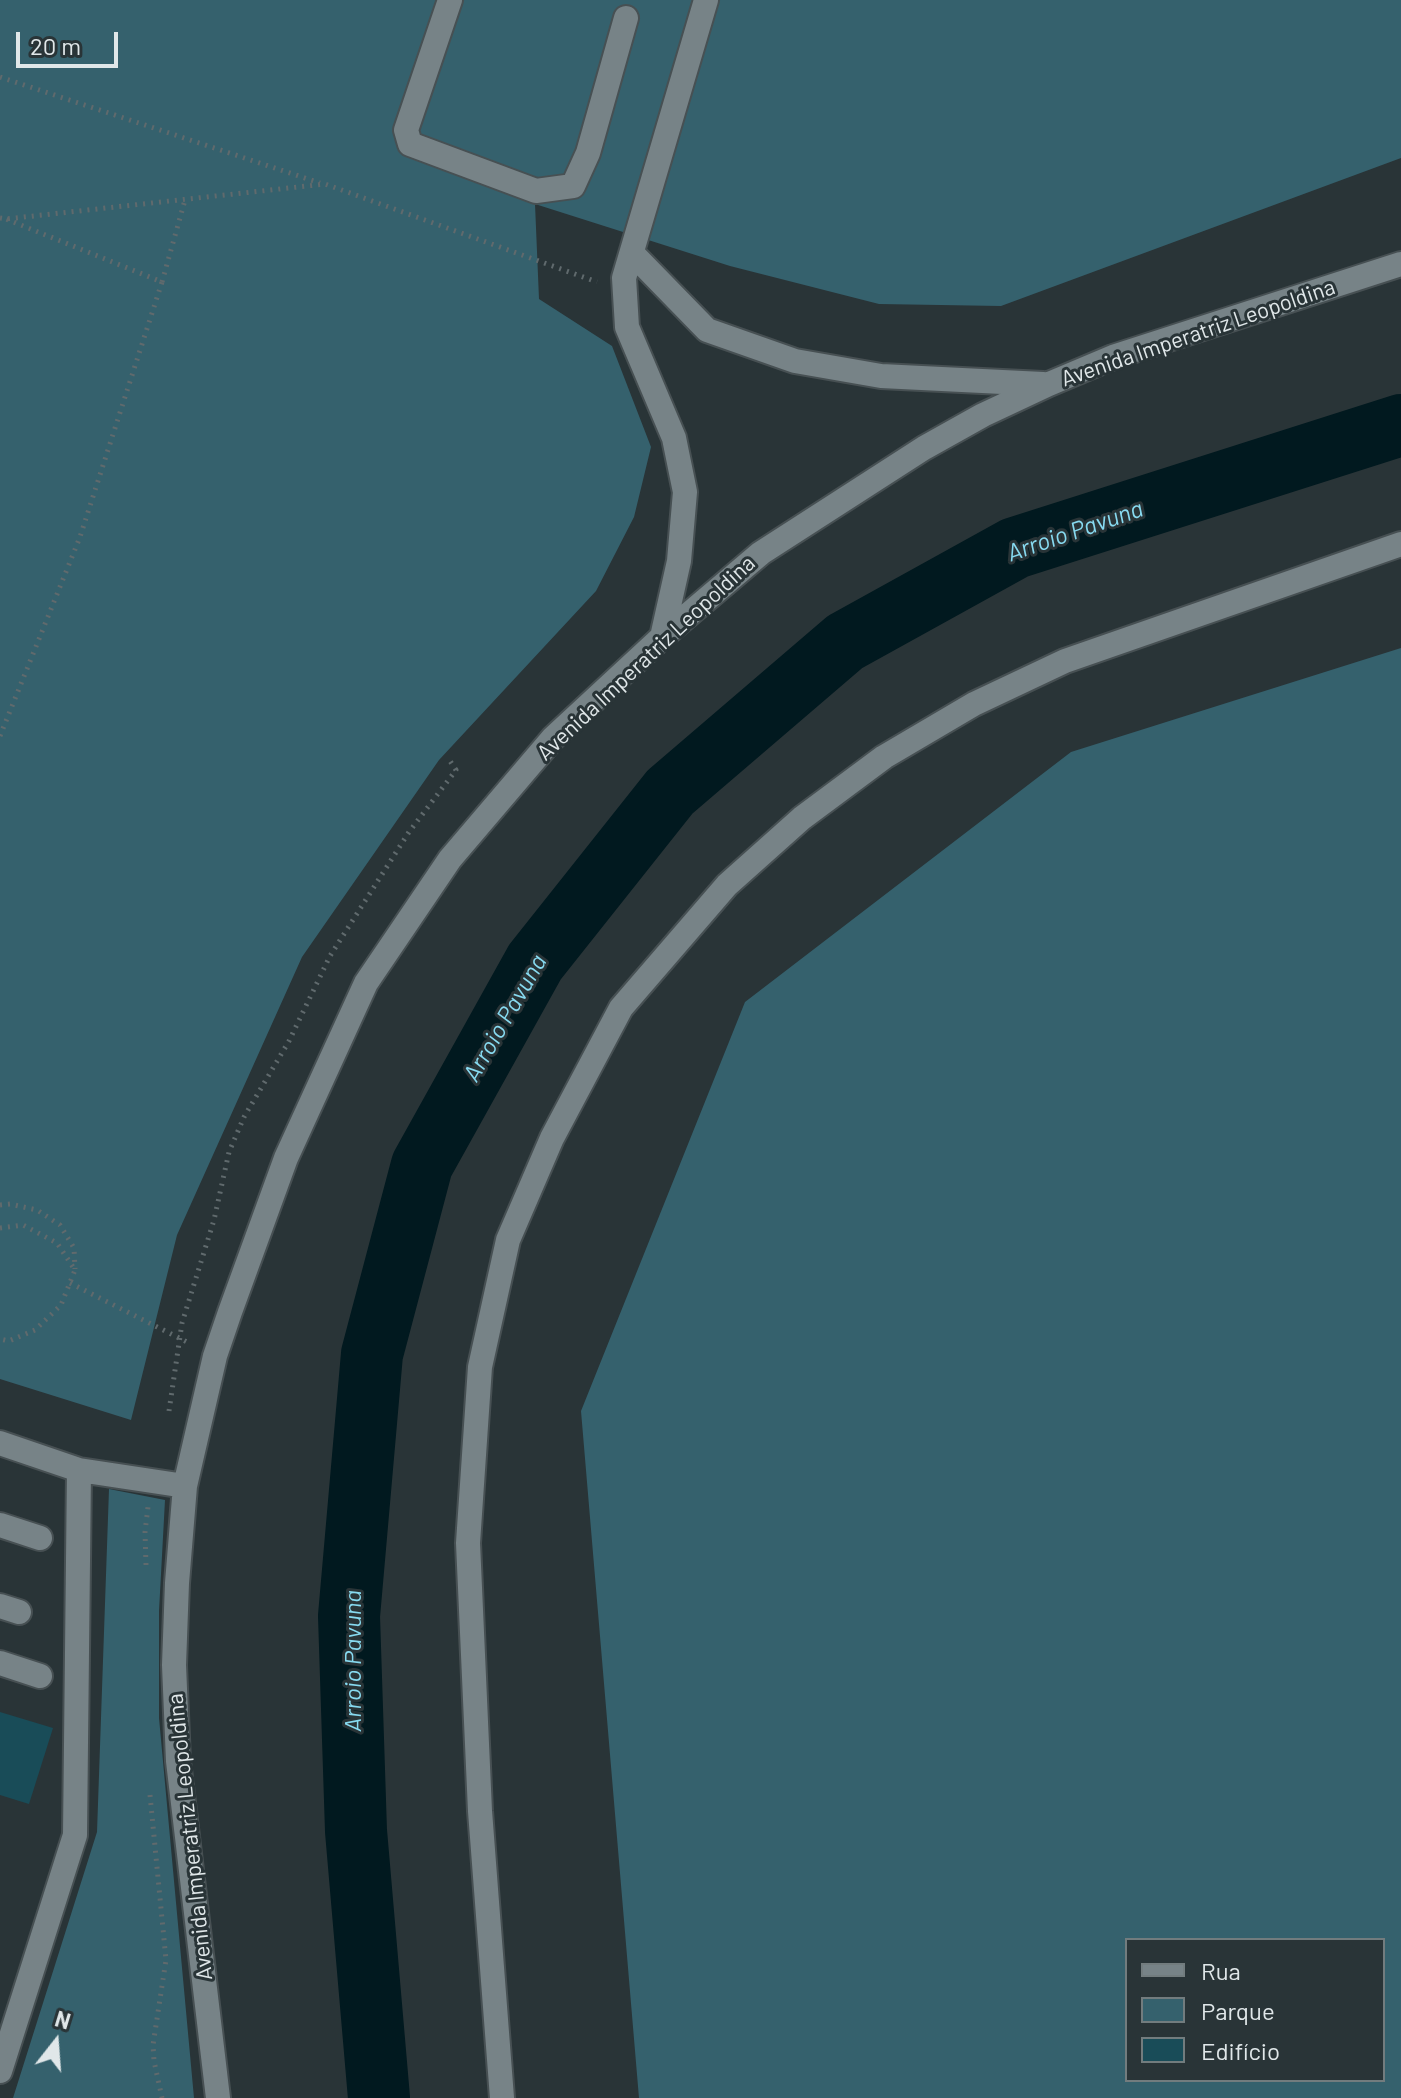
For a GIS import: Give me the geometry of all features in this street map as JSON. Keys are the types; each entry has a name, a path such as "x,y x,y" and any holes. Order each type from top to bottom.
{"street":[{"path":"450,0 406,130 410,144 536,191 573,186 588,153 626,18"},
{"path":"662,637 679,561 685,492 674,438 627,327 624,278 706,0"},
{"path":"632,253 707,330 795,361 881,376 1049,384"},
{"name":"Avenida Imperatriz Leopoldina","path":"218,2098 178,1761 174,1665 185,1486 215,1356 286,1158 366,983 450,859 553,738 662,637 761,553 856,489 971,421 1049,384 1113,357 1401,264"},
{"path":"502,2098 480,1811 468,1543 480,1367 508,1240 552,1138 621,1008 727,885 802,818 884,757 974,704 1065,661 1401,544"},
{"path":"0,1443 79,1470 185,1486"},
{"path":"0,2071 75,1835 79,1470"},
{"path":"0,1525 40,1538"},
{"path":"0,1663 40,1676"}],"path":[{"path":"0,77 325,184 624,291"},
{"path":"3,218 325,184"},
{"path":"0,736 80,537 162,282 185,200"},
{"path":"3,218 162,282"},
{"path":"0,1205 37,1210 60,1225 74,1248 75,1270 61,1305 35,1330 9,1341 0,1339"},
{"path":"0,1228 23,1225 57,1243 75,1270"},
{"path":"70,1283 215,1356"}],"green space":[{"path":"0,0 1401,0 1401,158 1001,306 879,304 730,266 535,204 539,299 612,346 651,447 634,517 596,591 439,760 302,957 177,1235 131,1420 0,1379"},
{"path":"1401,648 1401,2098 639,2098 581,1411 745,1002 1071,752"},
{"path":"109,1489 165,1500 159,1611 159,1718 194,2098 13,2098 97,1832"}],"building":[{"path":"0,1712 53,1728 29,1804 0,1795"}],"waterway":[{"name":"Arroio Pavuna","path":"379,2098 356,1831 349,1616 372,1354 422,1165 535,962 670,792 845,642 1015,548 1401,425"}]}
